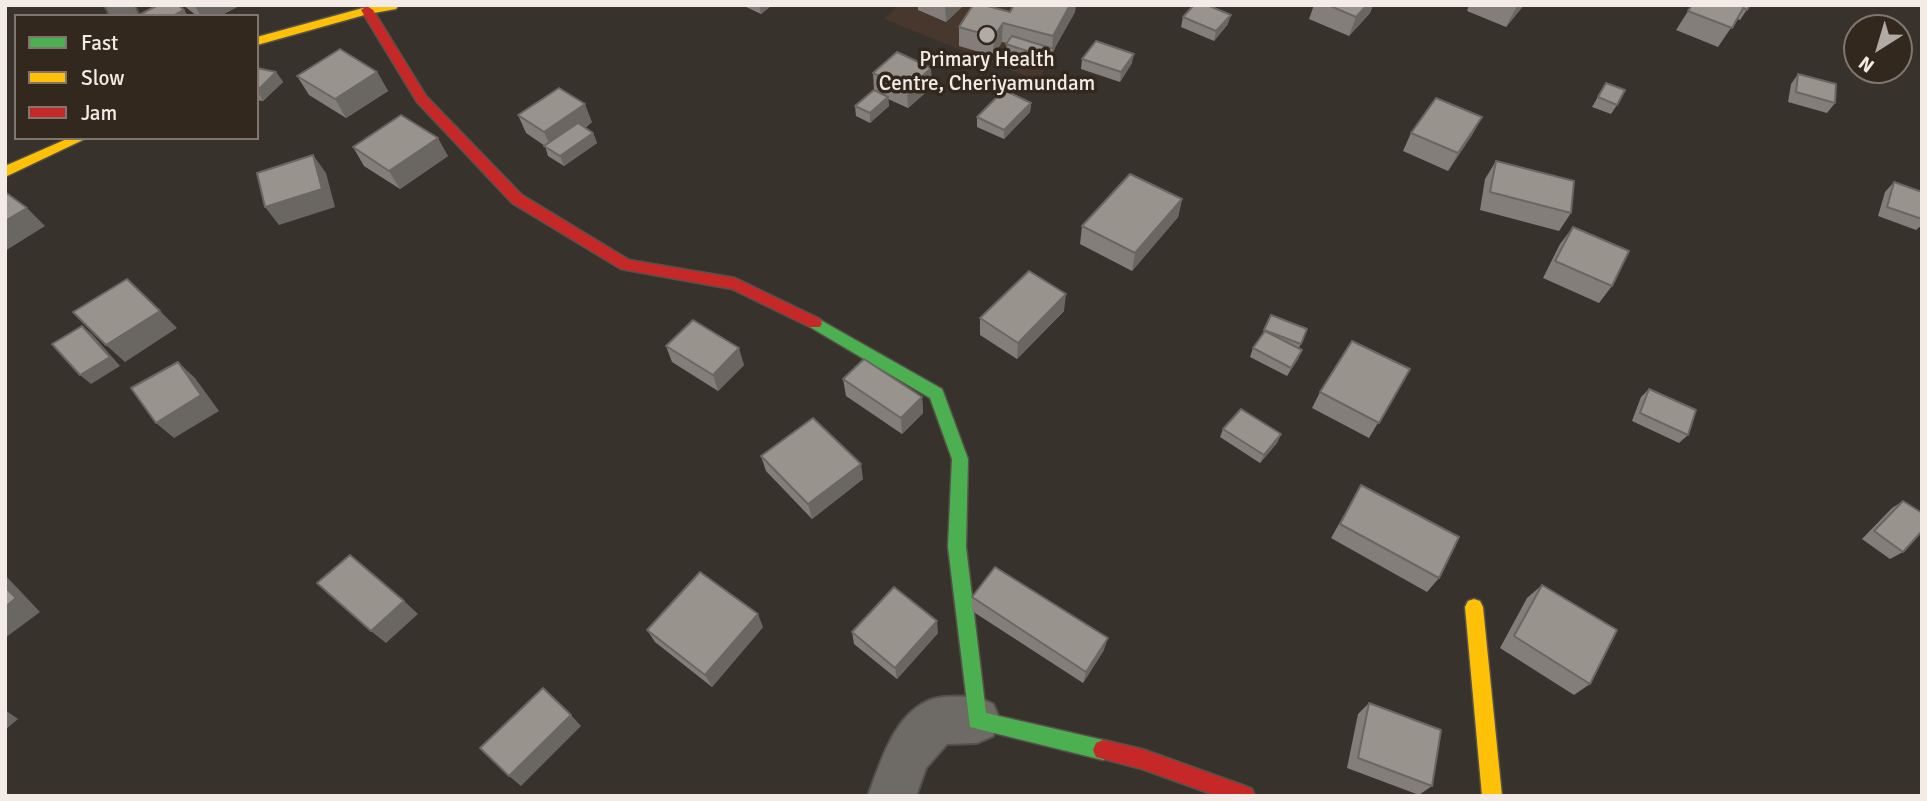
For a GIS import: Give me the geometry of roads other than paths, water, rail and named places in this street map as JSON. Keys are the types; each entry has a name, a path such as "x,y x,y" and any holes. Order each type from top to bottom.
{"street":[{"path":"259,40 394,5"},
{"path":"367,10 421,99 517,199 626,265 735,285 835,333 936,394 960,459 957,547 977,720"},
{"path":"5,172 77,140"},
{"path":"1474,607 1492,796"},
{"path":"892,796 908,753 936,721 977,720 1142,759 1245,796"}],"place":[{"name":"Primary Health Centre, Cheriyamundam","path":"987,35"}]}
